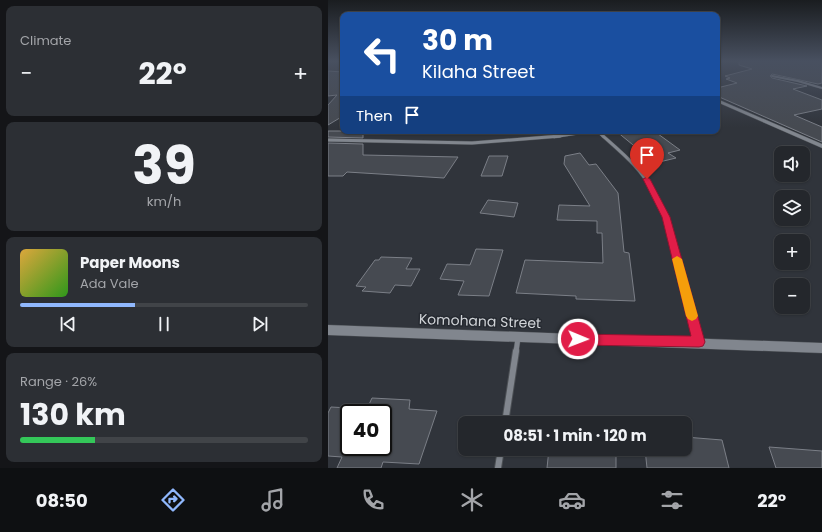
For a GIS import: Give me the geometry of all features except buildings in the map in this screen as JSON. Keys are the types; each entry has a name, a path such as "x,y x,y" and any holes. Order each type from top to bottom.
{"street":[{"path":"804,83 822,88"},
{"path":"720,101 822,146"},
{"path":"328,140 472,143 549,138 574,134"},
{"path":"600,134 620,151 647,179 666,217 699,342"},
{"name":"Komohana Street","path":"328,330 518,338 699,342 822,348"},
{"path":"506,416 518,338"},
{"path":"498,468 500,456"}],"slow traffic":[{"path":"677,259 692,316"}],"route":[{"path":"578,339 699,342 666,217 647,179"}]}
